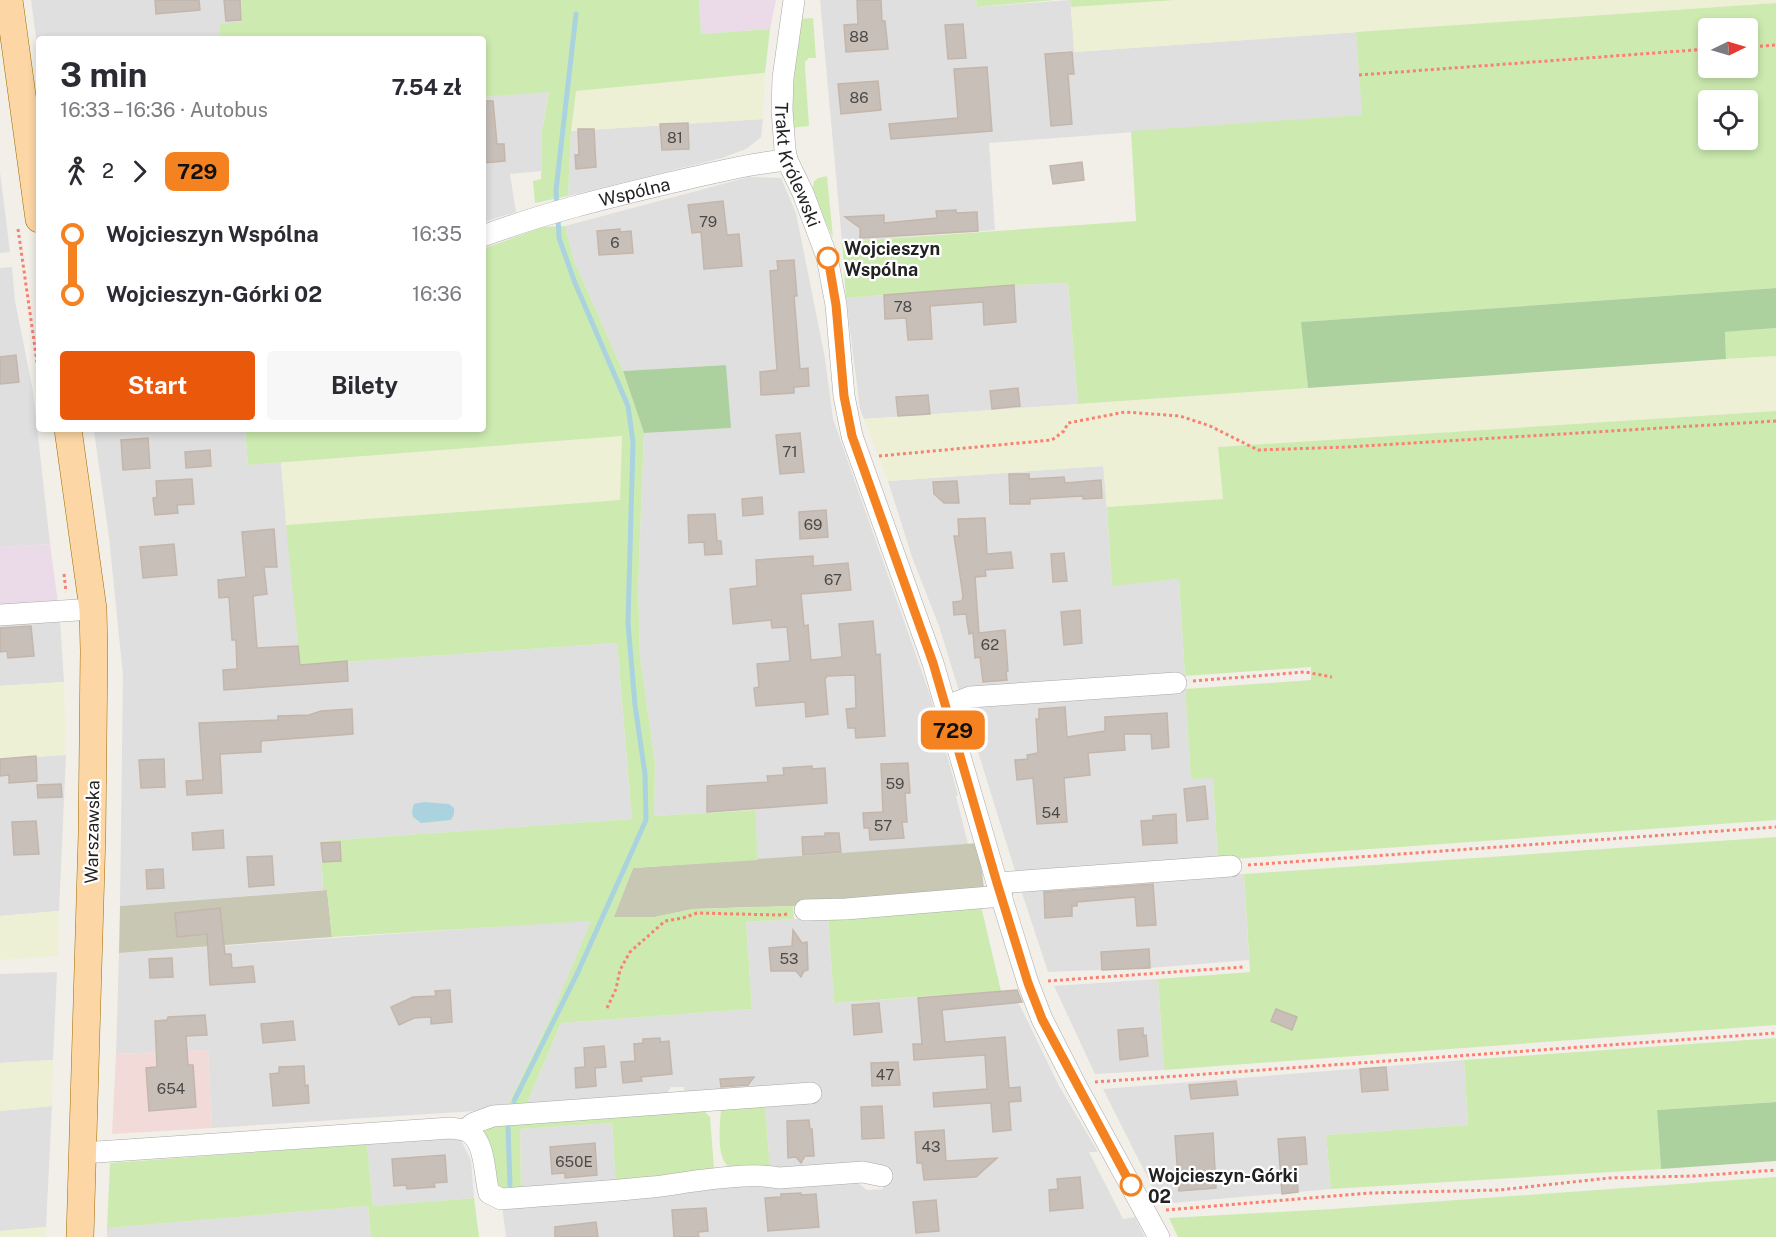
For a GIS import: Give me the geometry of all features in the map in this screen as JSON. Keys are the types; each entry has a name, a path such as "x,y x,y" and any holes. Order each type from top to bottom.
{"main road":[{"path":"9,0 33,212"},
{"name":"Warszawska","path":"68,432 80,609 94,713 80,1237"}],"street":[{"name":"Trakt Królewski","path":"794,0 783,78 782,110 787,160 803,193 827,257 836,305 844,396 859,458 946,706 1028,983 1042,1019 1075,1084 1159,1237"},
{"name":"Wspólna","path":"486,235 581,203 756,163 787,160"},
{"path":"0,615 80,609"},
{"path":"946,706 970,698 1176,682"},
{"path":"805,910 846,909 999,890 1231,866"},
{"path":"465,1130 474,1123 493,1116 811,1093"},
{"path":"82,1153 451,1128 465,1130 472,1134 480,1149 489,1194 501,1199 768,1176 779,1178 863,1172 882,1176"}],"path":[{"path":"1758,46 1776,45"},
{"path":"1359,75 1698,50"},
{"path":"33,212 36,294"},
{"path":"859,458 1052,440 1064,431 1068,423 1125,412 1180,416 1210,426 1258,450 1347,447 1776,421"},
{"path":"63,566 80,609"},
{"path":"1176,682 1305,672 1332,677"},
{"path":"1231,866 1776,827"},
{"path":"607,1008 616,989 620,970 630,952 665,921 697,913 778,915 805,910"},
{"path":"1028,983 1243,967"},
{"path":"1075,1084 1776,1033"},
{"path":"1146,1213 1170,1209 1370,1193 1499,1190 1609,1178 1694,1176 1776,1170"}],"shaded area":[{"path":"31,0 241,0 242,23 219,24 220,36 36,37"},
{"path":"699,0 776,0 770,29 701,34"},
{"path":"820,0 976,0 977,7 1070,0 1075,52 1356,32 1363,115 989,143 995,230 842,242"},
{"path":"1176,0 1776,0 1776,3 1074,52 1071,7"},
{"path":"765,73 763,119 571,131 576,91"},
{"path":"549,91 542,131 541,171 510,174 516,212 486,221 486,97"},
{"path":"763,119 761,137 746,149 722,158 568,196 571,131"},
{"path":"0,172 10,252 0,253"},
{"path":"749,177 781,178 796,213 825,358 833,419 930,695 958,795 956,796 968,844 758,860 754,810 654,816 655,763 640,656 638,589 644,433 730,428 726,365 623,371 574,261 565,226"},
{"path":"12,267 15,301 33,391 50,544 0,547 0,268"},
{"path":"1068,283 1078,404 864,419 860,409 846,298"},
{"path":"1776,356 1776,411 1218,447 1223,499 1107,507 1103,466 888,481 864,419"},
{"path":"94,432 245,432 248,465 281,462 300,665 617,643 632,819 321,841 323,890 120,906 123,676 109,537"},
{"path":"623,436 620,500 286,525 281,462"},
{"path":"1104,466 1112,585 1179,579 1185,676 959,691 939,626 912,557 888,481"},
{"path":"50,544 58,603 0,607 0,547"},
{"path":"60,620 64,682 0,686 0,625"},
{"path":"64,682 66,755 0,759 0,686"},
{"path":"1185,689 1191,778 1213,777 1218,860 1016,874 965,710 984,702"},
{"path":"66,755 59,911 0,916 0,759"},
{"path":"979,843 984,889 978,893 793,906 693,909 655,917 613,918 633,868"},
{"path":"1244,874 1249,960 1150,968 1048,972 1021,890 1092,882"},
{"path":"327,890 332,937 119,953 120,906"},
{"path":"59,911 58,956 0,960 0,916"},
{"path":"828,917 834,1003 1013,991 1058,1084 1098,1152 1089,1152 1123,1219 1135,1217 1145,1237 506,1237 502,1205 852,1178 867,1190 883,1189 882,1167 770,1170 765,1104 684,1095 684,1087 671,1087 663,1098 525,1108 561,1023 752,1009 746,922"},
{"path":"592,920 550,1019 506,1109 212,1128 208,1050 116,1054 119,953"},
{"path":"57,972 53,1060 0,1063 0,974"},
{"path":"1158,979 1164,1070 1095,1074 1054,986"},
{"path":"208,1050 212,1128 112,1134 116,1054"},
{"path":"53,1060 52,1106 0,1111 0,1063"},
{"path":"1464,1060 1468,1125 1326,1135 1331,1189 1161,1204 1103,1089"},
{"path":"52,1106 46,1227 0,1231 0,1111"},
{"path":"612,1123 616,1187 521,1195 520,1129"},
{"path":"460,1138 471,1160 474,1198 373,1206 367,1144"},
{"path":"368,1206 371,1237 107,1237 107,1228"},
{"path":"46,1227 46,1237 0,1237 0,1231"}],"green space":[{"path":"241,0 699,0 701,34 770,29 765,73 576,91 571,131 568,196 535,203 533,181 541,179 542,131 549,92 486,97 486,36 220,36 219,24 242,22"},
{"path":"976,0 1055,0 977,7"},
{"path":"1070,0 1176,0 1071,7"},
{"path":"1776,3 1776,288 1302,322 1308,388 1078,404 1068,283 846,298 842,242 1136,221 1131,131 1362,115 1356,32"},
{"path":"813,18 816,58 809,58 805,62 809,126 791,128 789,86 801,19"},
{"path":"827,176 833,238 812,192 814,181"},
{"path":"565,226 574,261 623,371 644,433 638,589 640,656 655,763 654,816 755,810 758,860 633,868 614,917 655,917 693,909 793,906 794,919 746,922 752,1009 561,1023 525,1108 506,1109 550,1019 591,921 332,937 327,890 323,890 321,841 632,819 617,643 300,665 286,525 620,500 622,436 248,465 245,432 486,432 486,248 542,227"},
{"path":"1776,288 1776,328 1725,332 1726,359 1308,388 1301,322"},
{"path":"1776,328 1776,356 1726,359 1725,332"},
{"path":"726,365 731,428 644,433 623,371"},
{"path":"1776,411 1776,820 1218,860 1213,778 1191,779 1185,689 1311,680 1311,667 1185,676 1179,579 1112,586 1107,507 1223,499 1218,447"},
{"path":"1776,837 1776,1025 1164,1070 1158,979 1250,972 1244,874"},
{"path":"981,906 1001,991 834,1003 828,917"},
{"path":"1776,1038 1776,1102 1657,1110 1661,1169 1331,1189 1326,1135 1468,1125 1464,1060"},
{"path":"1776,1102 1776,1161 1661,1169 1657,1110"},
{"path":"765,1104 770,1170 732,1168 723,1159 721,1151 721,1110 726,1107"},
{"path":"695,1108 710,1117 714,1168 710,1176 616,1187 612,1123 520,1129 521,1191 498,1188 484,1134 487,1125"},
{"path":"367,1144 373,1206 474,1198 479,1237 371,1237 368,1206 107,1228 110,1163"},
{"path":"1776,1177 1776,1237 1178,1237 1169,1218 1332,1209"}],"water":[{"path":"424,802 449,804 454,808 451,820 421,823 413,817 412,811 414,804"}],"building":[{"path":"155,0 199,0 200,10 156,14"},
{"path":"224,0 240,0 241,20 226,21"},
{"path":"857,0 881,0 882,21 885,21 888,49 846,52 844,25 858,24"},
{"path":"963,24 966,58 948,59 945,25"},
{"path":"1072,52 1074,74 1068,74 1072,124 1051,126 1045,54"},
{"path":"987,67 992,131 891,139 889,124 958,118 954,69"},
{"path":"878,81 881,110 841,114 838,84"},
{"path":"486,101 493,101 497,144 504,144 505,161 486,163"},
{"path":"688,123 689,149 662,150 660,124"},
{"path":"578,129 594,129 596,167 576,169 575,155 579,155"},
{"path":"1082,162 1084,180 1053,184 1050,166"},
{"path":"723,201 727,235 739,234 742,266 704,269 701,232 692,233 688,205"},
{"path":"956,210 956,213 977,212 978,231 860,238 860,228 845,217 884,215 884,223 937,218 936,211"},
{"path":"620,229 620,232 631,231 633,253 599,255 597,231"},
{"path":"794,260 797,296 794,296 800,369 808,368 809,386 794,387 794,393 761,395 760,372 777,370 770,271 778,270 777,261"},
{"path":"1014,285 1016,322 984,325 983,302 930,306 932,339 908,340 906,318 885,319 884,295"},
{"path":"16,355 19,382 0,384 0,357"},
{"path":"1018,388 1020,406 992,409 990,391"},
{"path":"928,395 930,414 898,416 896,397"},
{"path":"800,433 804,472 780,474 776,435"},
{"path":"148,438 150,468 123,470 121,440"},
{"path":"210,450 211,466 186,468 185,452"},
{"path":"1009,474 1029,474 1029,479 1064,477 1065,483 1101,480 1102,498 1083,499 1083,496 1030,499 1030,504 1010,504"},
{"path":"192,479 194,504 177,505 178,513 155,515 153,498 157,497 156,481"},
{"path":"957,481 959,503 944,503 934,494 933,482"},
{"path":"762,497 763,514 743,516 742,499"},
{"path":"826,510 828,537 800,539 799,512"},
{"path":"715,514 717,541 721,541 722,554 705,555 704,542 689,543 688,515"},
{"path":"985,518 987,554 1011,552 1013,568 985,570 986,576 975,577 979,633 1005,630 1007,680 983,682 980,657 975,658 973,633 969,634 966,614 954,615 953,602 962,601 963,596 954,536 959,536 958,519"},
{"path":"274,529 277,567 264,567 267,594 253,596 257,648 298,646 300,665 347,661 348,681 224,690 223,670 237,669 236,640 232,640 229,597 219,598 218,580 246,577 242,532"},
{"path":"174,544 177,575 143,578 140,547"},
{"path":"1064,553 1067,581 1053,582 1051,554"},
{"path":"813,556 813,566 848,563 851,590 801,594 804,626 808,625 811,660 842,657 839,624 873,621 876,655 880,654 885,736 856,738 855,728 848,728 846,709 856,708 855,675 827,676 825,679 828,714 806,717 805,702 756,706 754,688 759,687 757,664 790,661 787,627 772,628 771,620 733,624 730,589 757,586 756,560"},
{"path":"1080,610 1082,643 1064,645 1061,612"},
{"path":"31,626 34,656 8,658 7,651 0,652 0,628"},
{"path":"1065,707 1067,737 1105,731 1105,717 1167,713 1169,747 1152,749 1151,734 1124,734 1125,750 1088,753 1090,775 1064,778 1067,822 1037,824 1033,778 1017,780 1015,760 1028,759 1027,755 1038,753 1036,719 1039,719 1039,709"},
{"path":"352,709 353,734 261,741 261,752 220,754 222,793 187,795 186,781 203,780 199,723 278,720 278,716 309,715 321,711"},
{"path":"36,756 37,781 9,783 9,775 0,776 0,759"},
{"path":"164,759 165,787 141,788 139,760"},
{"path":"908,763 910,793 905,793 907,822 902,822 904,838 870,840 869,828 864,828 863,813 883,812 881,764"},
{"path":"812,766 812,769 825,768 827,803 707,812 707,786 768,782 767,776 784,775 783,768"},
{"path":"61,784 62,797 38,798 37,785"},
{"path":"1205,786 1208,819 1187,821 1184,789"},
{"path":"1176,814 1177,843 1143,845 1141,821 1153,820 1153,816"},
{"path":"36,821 39,854 14,855 12,822"},
{"path":"223,830 224,848 193,850 192,833"},
{"path":"825,833 839,833 841,852 803,855 802,837 825,836"},
{"path":"340,842 341,861 323,862 321,843"},
{"path":"272,856 274,885 249,887 247,857"},
{"path":"163,869 164,888 147,889 146,870"},
{"path":"1153,884 1156,925 1137,926 1135,897 1077,902 1077,906 1072,906 1072,916 1045,918 1044,892"},
{"path":"220,908 225,954 231,954 232,968 253,966 255,982 210,985 207,934 177,937 175,913"},
{"path":"793,930 802,943 807,942 808,970 804,971 801,977 796,971 771,971 769,948 792,946"},
{"path":"1149,949 1150,968 1102,970 1101,952"},
{"path":"172,958 173,977 150,978 149,959"},
{"path":"450,990 452,1022 431,1024 431,1017 414,1018 399,1025 391,1007 413,997 436,996 435,991"},
{"path":"1017,990 1022,1002 942,1010 945,1042 1005,1037 1009,1088 1020,1087 1021,1101 1009,1102 1011,1130 993,1132 991,1103 934,1107 933,1093 987,1089 985,1055 914,1060 913,1044 922,1044 918,998"},
{"path":"879,1003 882,1032 854,1035 852,1005"},
{"path":"1276,1009 1297,1017 1292,1030 1271,1021"},
{"path":"205,1015 207,1035 186,1036 188,1065 193,1065 196,1107 149,1111 146,1068 157,1067 155,1021 167,1020 168,1017"},
{"path":"293,1021 295,1040 263,1043 261,1024"},
{"path":"1143,1028 1148,1056 1120,1060 1118,1030"},
{"path":"660,1038 660,1042 669,1041 672,1074 641,1077 642,1081 623,1083 621,1062 635,1061 634,1044 643,1043 643,1039"},
{"path":"604,1046 606,1067 595,1068 596,1086 576,1088 575,1068 585,1067 584,1048"},
{"path":"898,1062 900,1085 872,1086 871,1063"},
{"path":"304,1066 309,1103 273,1106 270,1074 279,1073 279,1067"},
{"path":"1386,1067 1388,1090 1362,1092 1360,1069"},
{"path":"754,1077 748,1085 721,1087 720,1079"},
{"path":"1236,1081 1238,1095 1191,1099 1189,1085"},
{"path":"882,1106 884,1138 862,1139 861,1107"},
{"path":"809,1120 814,1156 805,1156 801,1163 796,1157 788,1158 787,1121"},
{"path":"944,1130 946,1161 997,1158 976,1177 924,1180 922,1163 917,1163 915,1132"},
{"path":"1213,1133 1216,1188 1179,1191 1175,1136"},
{"path":"1305,1137 1307,1164 1296,1165 1298,1192 1282,1194 1278,1139"},
{"path":"595,1143 597,1175 565,1178 565,1173 552,1174 550,1147"},
{"path":"445,1155 447,1182 434,1183 435,1187 407,1189 406,1185 394,1186 392,1159"},
{"path":"1080,1177 1083,1208 1050,1211 1049,1190 1058,1189 1057,1179"},
{"path":"801,1193 801,1195 816,1194 819,1227 768,1231 765,1198"},
{"path":"936,1200 939,1231 916,1233 913,1202"},
{"path":"706,1208 708,1231 698,1232 699,1237 674,1237 672,1210"},
{"path":"596,1222 598,1237 555,1237 555,1227"}],"waterway":[{"path":"557,208 556,190 576,14"},
{"path":"514,1101 577,974 646,820 645,774 635,705 628,623 633,442 628,406 575,283 559,238 558,217"},
{"path":"508,1127 510,1185"}],"bus line":[{"name":"729","path":"828,258 836,305 846,412 852,436 933,663 1028,983 1042,1019 1075,1084 1131,1185"}],"place":[{"name":"Wojcieszyn Wspólna","path":"828,258"},
{"name":"Wojcieszyn-Górki 02","path":"1131,1185"}]}
